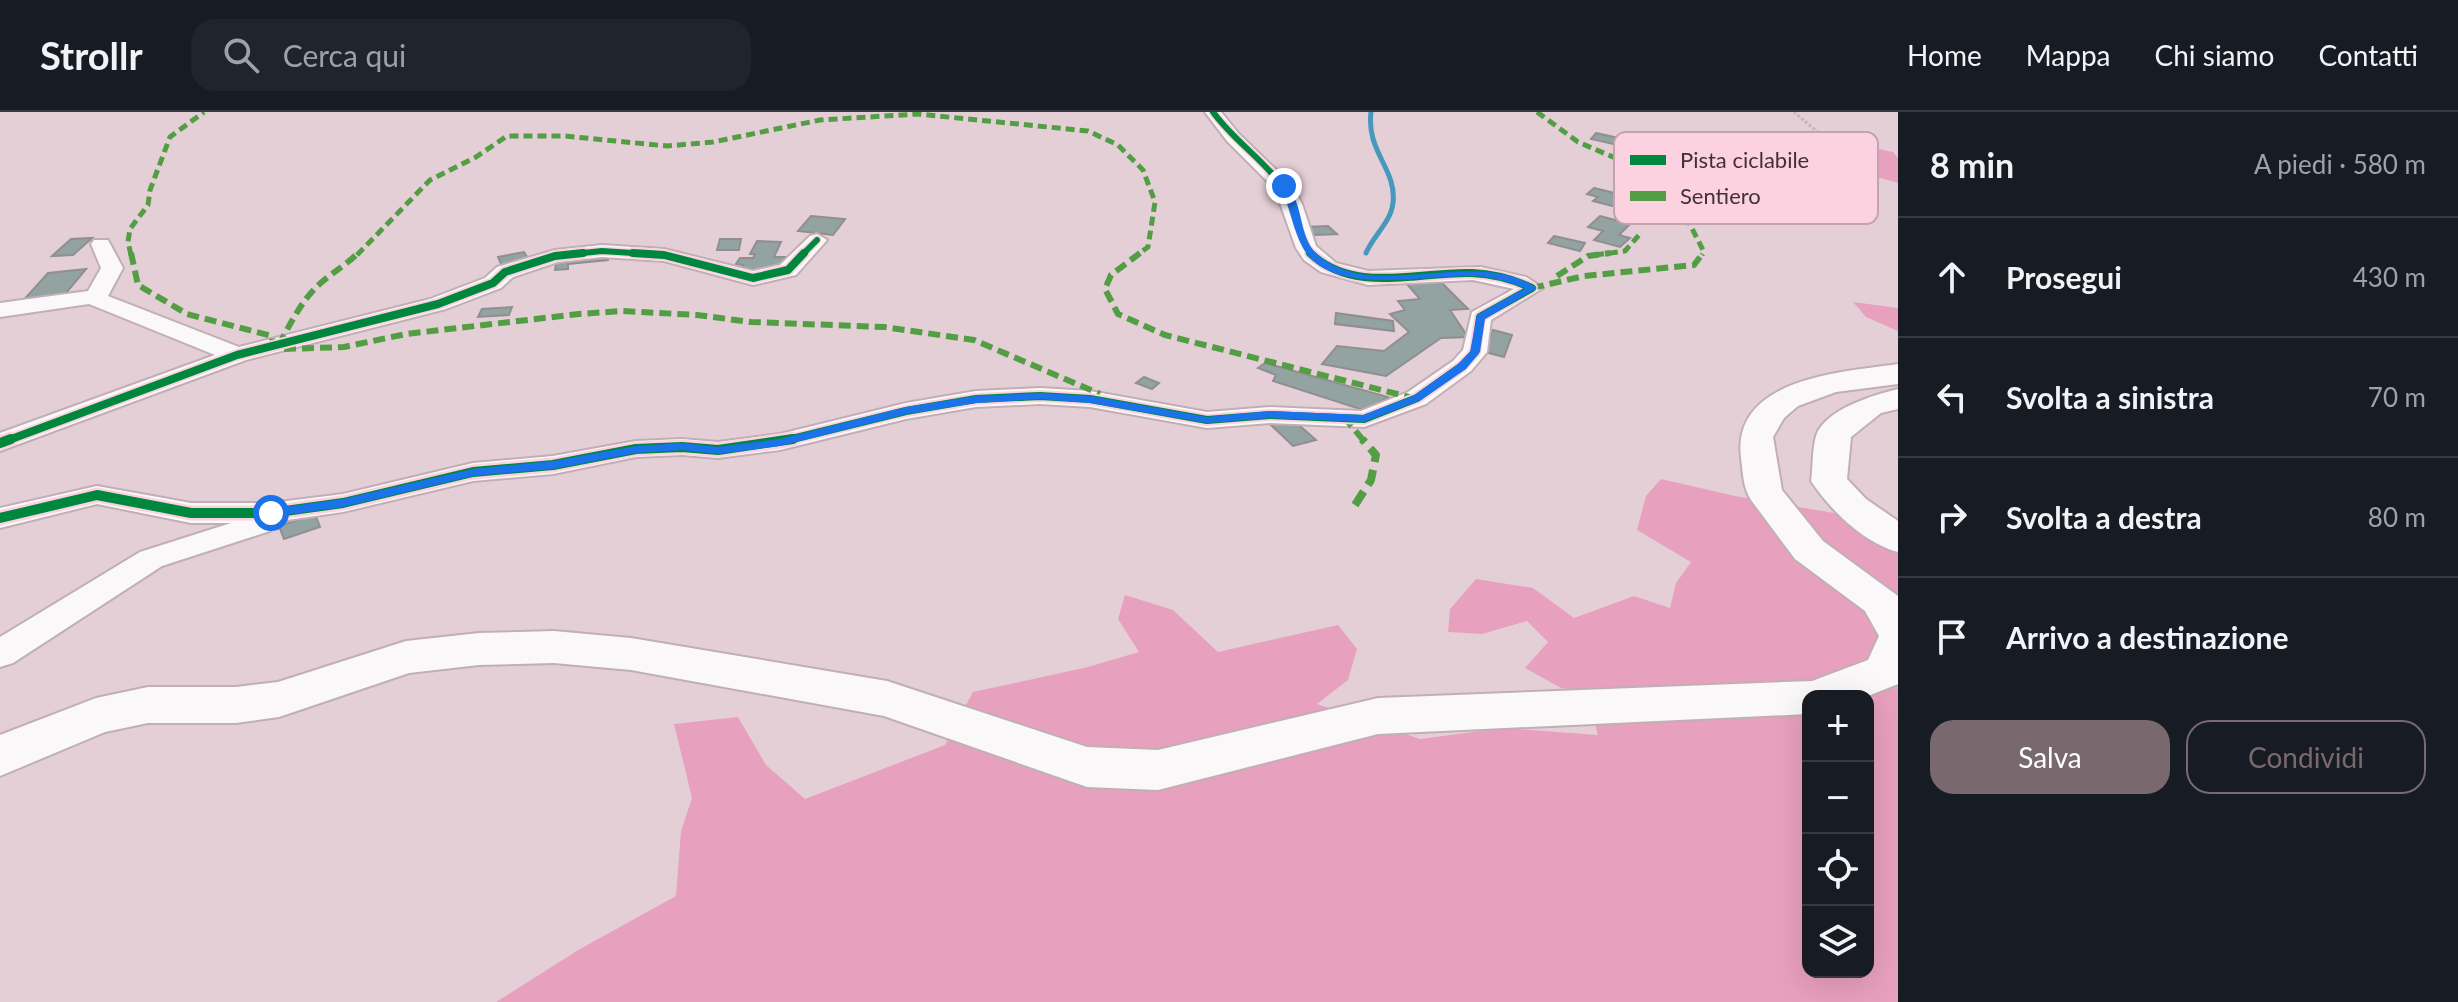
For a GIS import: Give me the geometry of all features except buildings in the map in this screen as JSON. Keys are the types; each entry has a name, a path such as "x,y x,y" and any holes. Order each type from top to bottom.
{"main road":[{"path":"1898,374 1830,383 1786,399 1770,413 1756,437 1764,492 1809,550 1880,601 1898,631"},
{"path":"1898,399 1869,406 1834,434 1829,481 1853,507 1898,539"},
{"path":"1836,690 1885,671 1898,642"},
{"path":"0,756 96,716 148,705 236,705 279,699 406,657 479,649 554,647 631,654 887,699 1087,767 1158,770 1378,716 1802,697"}],"street":[{"path":"0,654 151,559 266,521 473,472 553,465 636,449 682,447 718,450 780,442 906,411 976,399 1040,396 1090,399 1207,420 1270,415 1364,419 1417,398 1462,366 1475,352 1480,317 1532,288 1505,277 1474,273 1383,278 1355,276 1336,269 1312,255 1300,233 1295,209 1284,186 1236,141 1213,112"},
{"path":"0,443 237,355 438,304 493,283 505,272 555,256 602,251 664,255 753,278 788,270 817,240"},
{"path":"95,298 112,268 101,244"},
{"path":"0,310 95,298 237,355"},
{"path":"0,518 97,495 191,513 271,513 343,503"}],"path":[{"path":"1794,112 1803,124 1818,132"}],"shaded area":[{"path":"1878,149 1893,152 1898,158 1898,183 1878,178"},
{"path":"1853,302 1898,308 1898,331 1866,317"},
{"path":"1661,479 1735,496 1898,524 1898,1002 496,1002 580,949 676,896 681,831 692,798 674,724 738,717 766,765 805,799 945,745 973,692 1088,667 1139,652 1118,619 1125,595 1173,610 1218,652 1338,625 1357,649 1348,680 1317,704 1420,739 1504,728 1598,735 1586,692 1561,688 1525,668 1548,642 1527,621 1482,634 1448,632 1450,609 1476,579 1533,588 1574,618 1634,596 1670,608 1676,583 1691,562 1637,530 1646,496"}],"waterway":[{"path":"1366,253 1389,216 1393,203 1391,180 1373,138 1371,112"}],"marked path":[{"path":"204,112 170,137 150,190 148,205 130,229 128,242 138,285 187,314 272,336 273,347"},
{"path":"1537,112 1578,142 1614,157"},
{"path":"288,343 282,339 300,305 324,280 346,266 418,191 430,180 476,157 507,136 565,136 667,146 713,142 820,120 918,114 1088,131 1118,145 1143,170 1155,202 1148,247 1111,275 1105,289 1118,314 1165,335 1413,398"},
{"path":"1532,288 1584,276 1694,265 1704,252 1690,224"},
{"path":"1557,276 1588,256 1625,251 1640,234"},
{"path":"284,349 344,347 406,334 579,314 622,311 697,315 751,322 884,327 974,340 1100,394"},
{"path":"1344,417 1376,455 1371,480 1355,505"}],"cycle path":[{"path":"0,518 97,495 191,513 271,513 343,503 473,472 553,465 636,449 682,447 718,450 780,442 906,411 976,399 1040,396 1090,399 1207,420 1270,415 1364,419 1417,398 1462,366 1475,352 1480,317 1532,288 1481,274 1368,278 1347,275 1328,267 1306,248 1284,188 1233,138 1213,112"},
{"path":"0,443 237,355 438,304 493,283 505,272 555,256 602,251 664,255 753,278 788,270 817,240"}],"route":[{"path":"271,513 343,503 473,472 553,465 636,449 682,447 718,450 780,442 906,411 976,399 1040,396 1090,399 1207,420 1270,415 1364,419 1417,398 1462,366 1475,352 1480,317 1532,288 1505,277 1474,273 1383,278 1355,276 1336,269 1312,255 1300,233 1295,209 1284,186"}]}
